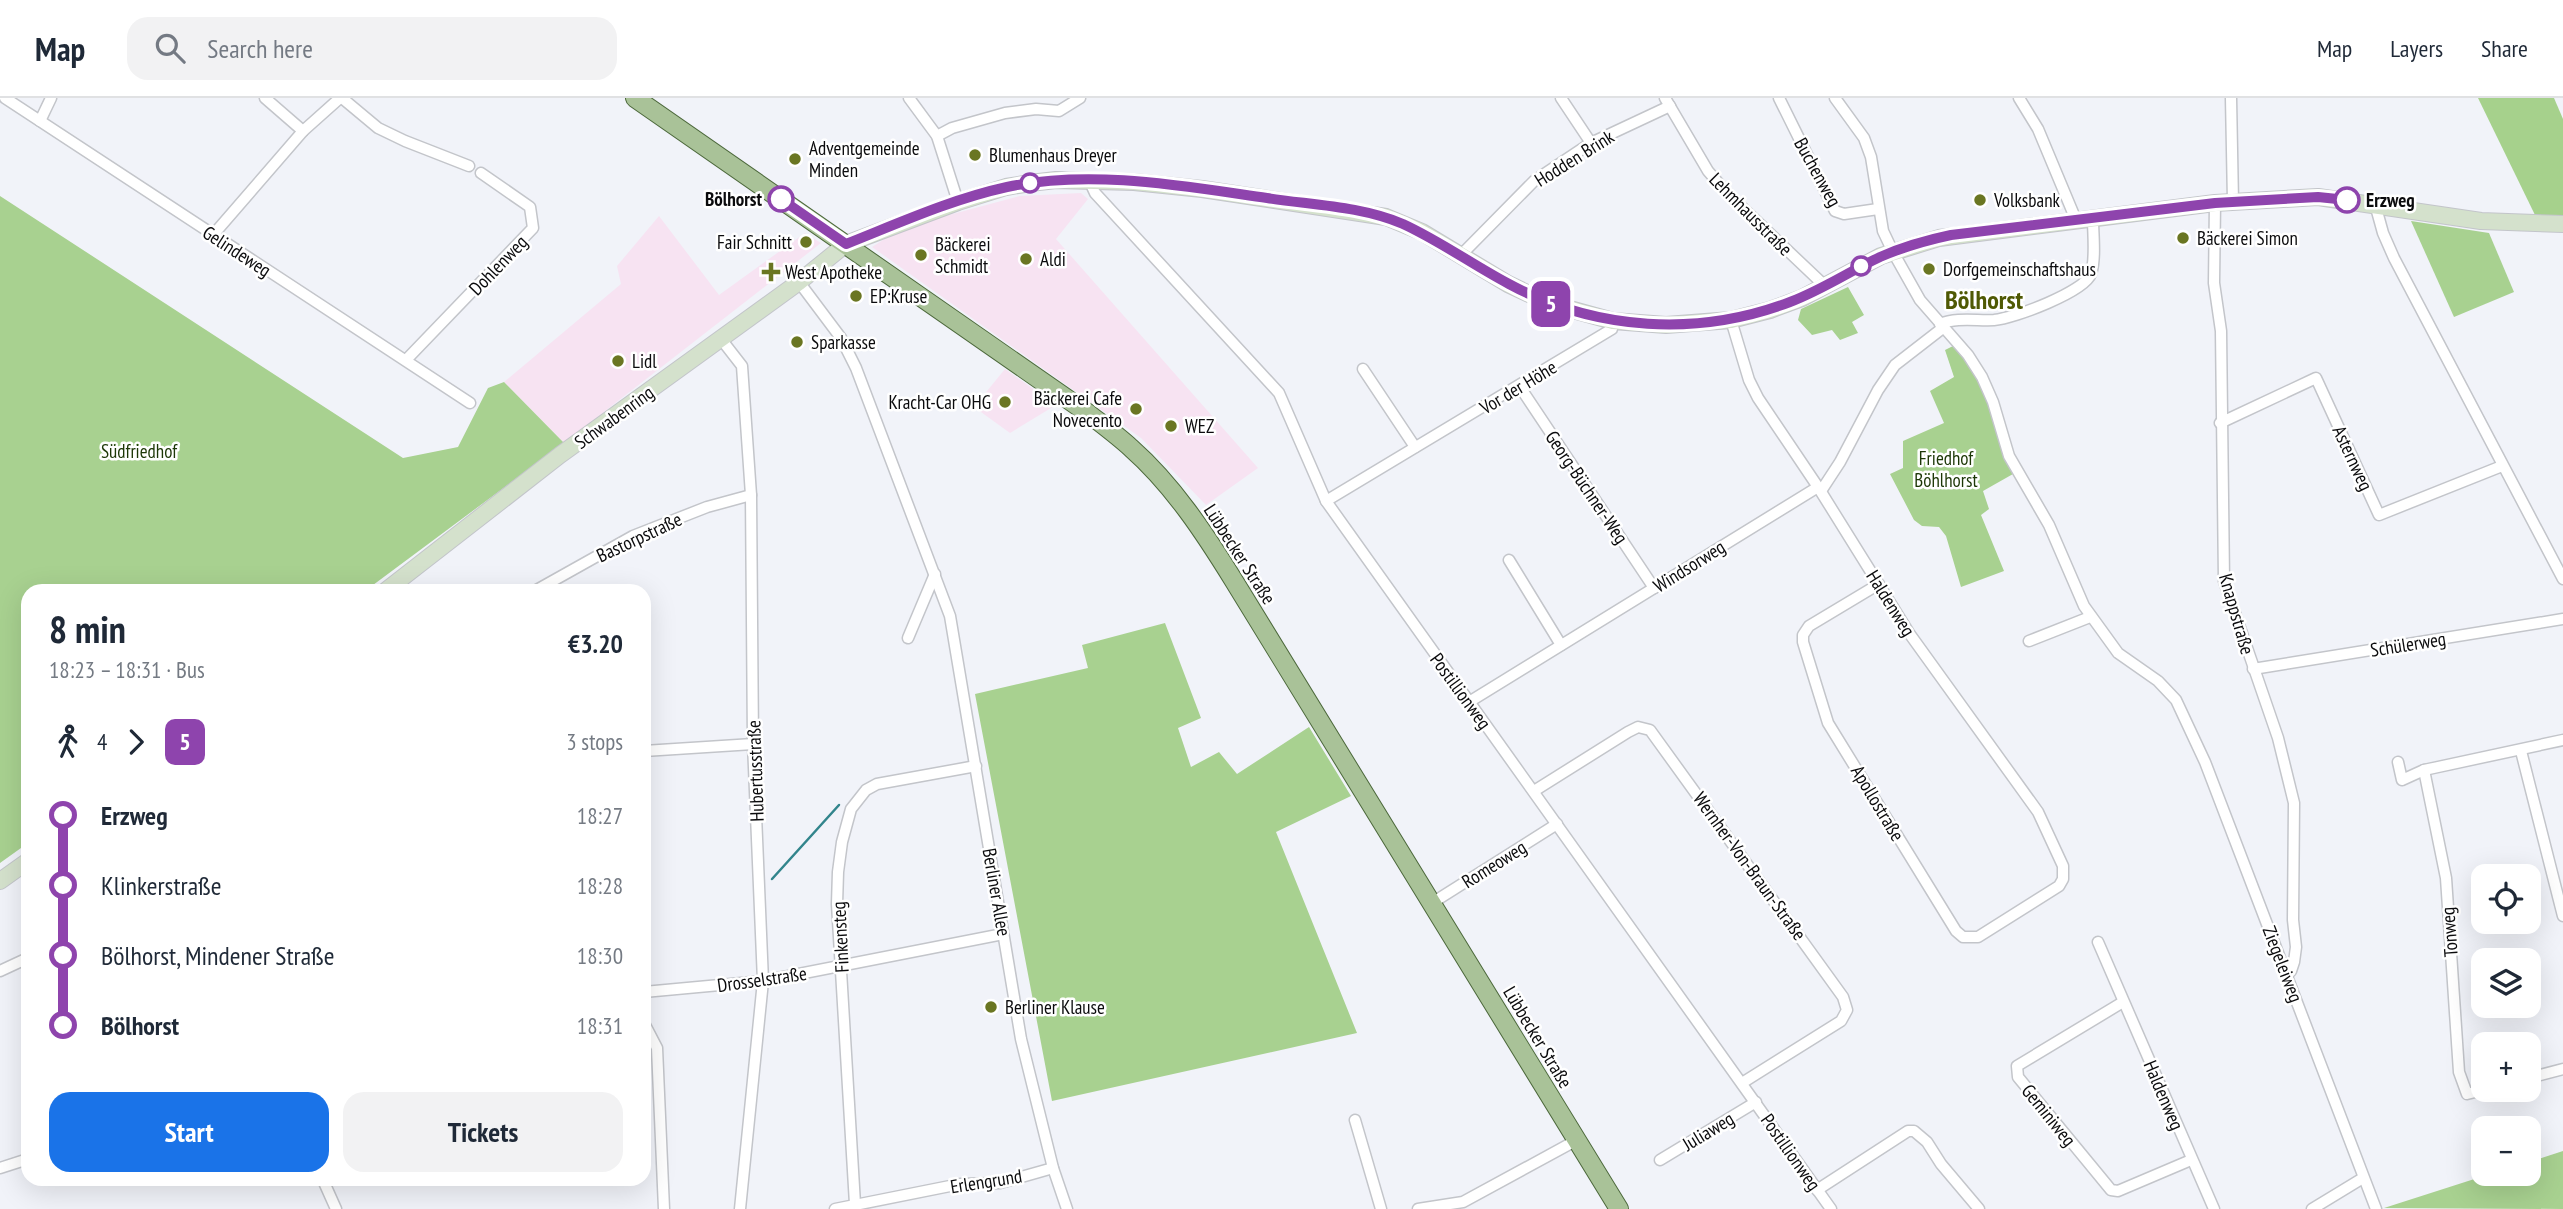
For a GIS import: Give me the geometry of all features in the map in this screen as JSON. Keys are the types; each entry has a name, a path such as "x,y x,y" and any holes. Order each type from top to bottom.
{"main road":[{"name":"Lübbecker Straße","path":"635,98 1089,414 1133,449 1170,489 1204,533 1619,1209"}],"street":[{"name":"Gelindeweg","path":"5,98 470,403"},
{"path":"40,121 51,98"},
{"path":"265,98 303,131"},
{"path":"213,235 303,131 341,98 378,128 469,166"},
{"path":"909,98 937,136 958,202"},
{"path":"937,136 952,128 1037,104 1059,111 1080,98"},
{"path":"1561,98 1591,143"},
{"name":"Buchenweg","path":"1779,98 1835,211 1844,214 1878,209"},
{"name":"Ziegeleiweg","path":"1835,98 1864,138 1871,157 1883,231 1893,252 1920,300 1968,355 1983,377 2009,456 2054,535 2090,617 2118,653 2167,690 2187,721 2376,1209"},
{"path":"2019,98 2038,129 2076,220"},
{"path":"2231,98 2233,202"},
{"name":"Hodden Brink","path":"1461,256 1534,181 1591,143 1667,102"},
{"name":"Lehmhausstraße","path":"1667,102 1708,171 1728,194 1825,286"},
{"name":"Dohlenweg","path":"406,360 533,228 530,207 481,173"},
{"name":"Schwabenring","path":"394,584 561,455 799,282 846,244 958,202 1018,185 1056,180 1089,180 1202,189 1364,212 1403,224 1508,284 1548,303 1614,321 1666,325 1731,320 1770,310 1893,252 1951,235 2215,203 2318,197 2482,221 2563,224"},
{"name":"Postillionweg","path":"1089,180 1094,193 1279,393 1326,502 1831,1209"},
{"name":"Knappstraße","path":"2215,203 2214,283 2221,331 2220,423 2224,479 2224,581 2278,738 2294,803 2293,920 2296,947 2291,971 2287,975"},
{"path":"2375,204 2394,258 2563,579"},
{"path":"1942,326 1948,321 2014,317 2081,287 2092,270 2093,219"},
{"name":"Berliner Allee","path":"799,282 841,338 856,368 935,574 953,629 1021,1039 1053,1168 1068,1209"},
{"name":"Haldenweg","path":"1731,320 1749,380 1916,644 2038,812 2063,866 2063,879"},
{"name":"Vor der Höhe","path":"1326,502 1520,387 1612,329 1614,321"},
{"name":"Windsorweg","path":"1469,702 1654,587 1826,487 1878,390 1895,365 1942,326"},
{"name":"Hubertusstraße","path":"721,339 742,366 751,495 753,744 762,981 740,1209"},
{"path":"1363,369 1415,447"},
{"name":"Asternweg","path":"2220,423 2316,378 2379,515 2502,466"},
{"name":"Georg-Büchner-Weg","path":"1520,387 1654,587"},
{"name":"Bastorpstraße","path":"547,584 633,536 707,507 751,495"},
{"path":"1509,560 1561,645"},
{"path":"908,638 935,574"},
{"name":"Apollostraße","path":"1879,584 1809,626 1802,642 1829,723 1942,908 1963,937 1978,937 2054,890 2063,879"},
{"path":"2029,641 2090,617"},
{"name":"Schülerweg","path":"2253,668 2563,619"},
{"name":"Wernher-Von-Braun-Straße","path":"1534,791 1628,732 1638,727 1650,730 1843,996 1847,1010 1841,1021 1742,1083"},
{"path":"2398,762 2402,780 2424,771 2563,740"},
{"path":"651,751 753,744"},
{"path":"2521,751 2563,916"},
{"name":"Finkensteg","path":"855,1204 837,904 842,842 851,809 866,790 877,784 976,766"},
{"name":"Tonweg","path":"2424,771 2446,878 2459,1072 2468,1094 2471,1093"},
{"name":"Romeoweg","path":"1432,903 1557,824"},
{"path":"0,881 21,866"},
{"name":"Drosselstraße","path":"651,991 762,981 1003,933"},
{"name":"Haldenweg","path":"2098,943 2214,1209"},
{"path":"0,971 21,961"},
{"name":"Geminiweg","path":"2123,1002 2017,1066 2018,1077 2111,1190 2118,1191 2191,1160"},
{"path":"651,1043 657,1048 659,1072 664,1209"},
{"path":"2541,1075 2563,1069"},
{"name":"Juliaweg","path":"1660,1160 1756,1102"},
{"path":"1355,1120 1381,1209"},
{"path":"1817,1190 1908,1131 1914,1131 1927,1142 1941,1164 1979,1209"},
{"path":"1418,1209 1463,1202 1577,1140"},
{"path":"0,1168 21,1161"},
{"name":"Erlengrund","path":"835,1209 960,1184 1000,1183 1053,1168"},
{"path":"2312,1209 2363,1178"},
{"path":"326,1186 336,1209"}],"shaded area":[{"path":"1081,193 1088,199 1056,239 1258,468 1206,505 1141,438 872,247 894,233 923,222 1020,196"},
{"path":"659,216 719,295 805,233 821,243 564,443 504,382 621,284 617,266"},
{"path":"1005,369 1056,405 1010,433 974,407"}],"green space":[{"path":"2478,98 2554,98 2563,119 2563,217 2535,215"},
{"name":"Südfriedhof","path":"0,196 403,458 458,447 488,388 504,382 564,443 374,584 21,584 21,848 0,863"},
{"path":"2411,221 2489,233 2514,292 2454,317"},
{"path":"1848,287 1864,315 1852,322 1858,333 1840,340 1832,330 1812,335 1798,320 1801,309"},
{"name":"Friedhof Böhlhorst","path":"1955,345 1987,399 2013,474 1983,491 1989,509 1981,515 2004,571 1961,587 1946,536 1939,527 1922,526 1914,520 1890,474 1903,468 1903,441 1944,423 1930,391 1954,377 1945,350"},
{"path":"1165,623 1201,718 1178,728 1191,767 1219,752 1237,774 1309,727 1351,796 1276,832 1357,1033 1052,1101 975,694 1088,668 1082,645"},
{"path":"2563,1151 2563,1209 2384,1208 2471,1180 2471,1186 2541,1186 2541,1158"}],"waterway":[{"path":"772,879 839,805"}],"bus line":[{"name":"5","path":"781,199 846,244 921,214 1006,187 1056,180 1157,184 1338,208 1387,217 1422,232 1508,284 1548,303 1614,321 1666,325 1731,320 1770,310 1802,298 1881,256 1916,243 1951,235 2215,203 2318,197 2347,200"}],"place":[{"name":"Blumenhaus Dreyer","path":"975,155"},
{"name":"Adventgemeinde Minden","path":"795,159"},
{"name":"Bölhorst","path":"781,199"},
{"name":"Volksbank","path":"1980,200"},
{"name":"Erzweg","path":"2347,200"},
{"name":"Bäckerei Simon","path":"2183,238"},
{"name":"Fair Schnitt","path":"806,242"},
{"name":"Bäckerei Schmidt","path":"921,255"},
{"name":"Aldi","path":"1026,259"},
{"name":"Dorfgemeinschaftshaus","path":"1929,269"},
{"name":"West Apotheke","path":"771,272"},
{"name":"EP:Kruse","path":"856,296"},
{"name":"Sparkasse","path":"797,342"},
{"name":"Lidl","path":"618,361"},
{"name":"Kracht-Car OHG","path":"1005,402"},
{"name":"Bäckerei Cafe Novecento","path":"1136,409"},
{"name":"WEZ","path":"1171,426"},
{"name":"Berliner Klause","path":"991,1007"}],"district":[{"name":"Bölhorst","path":"1984,300"}]}
